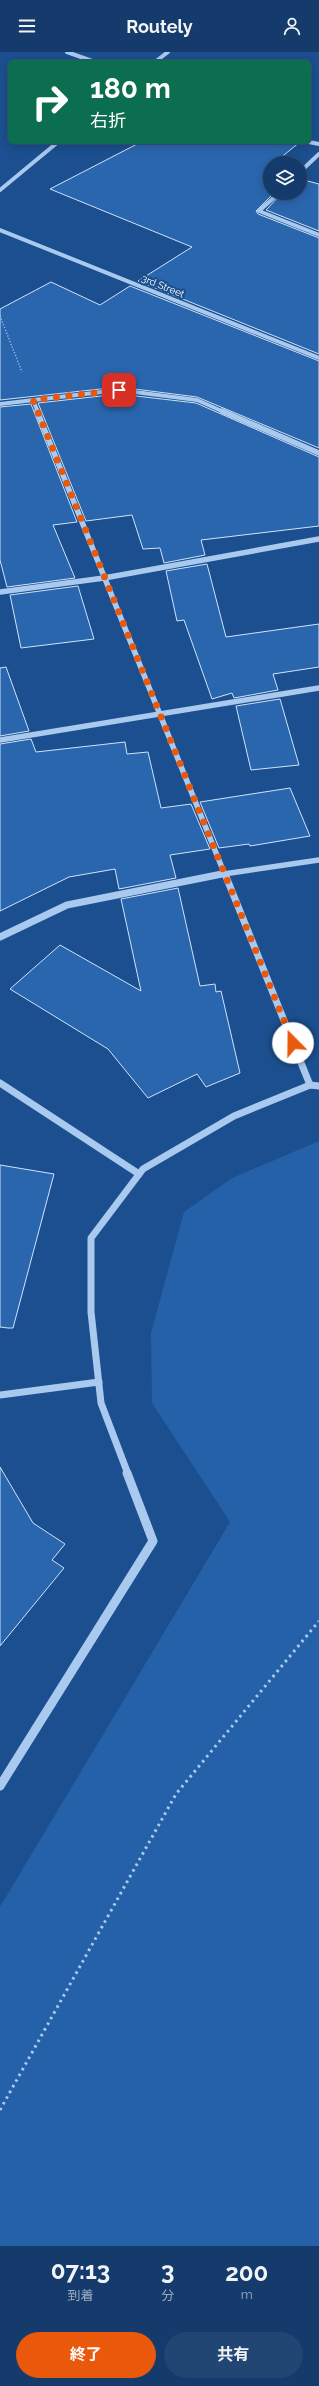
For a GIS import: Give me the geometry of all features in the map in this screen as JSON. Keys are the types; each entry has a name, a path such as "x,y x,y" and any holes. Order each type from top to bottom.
{"street":[{"path":"67,52 89,60"},
{"path":"158,60 168,52"},
{"path":"0,190 56,144"},
{"path":"307,165 319,154"},
{"path":"271,200 260,211 319,234"},
{"name":"3rd Street","path":"0,230 319,358"},
{"path":"0,404 119,390 197,400 319,453"},
{"path":"33,400 310,1085"},
{"path":"0,592 104,578 319,539"},
{"path":"0,740 319,688"},
{"path":"0,937 67,905 224,874 319,860"},
{"path":"0,1083 139,1174"},
{"path":"0,1786 153,1541 101,1403 91,1312 91,1238 144,1169 234,1116 310,1085 319,1086"},
{"path":"0,1395 99,1382"}],"path":[{"path":"0,316 33,400"},
{"path":"0,2110 176,1794 319,1622"}],"shaded area":[{"path":"319,1141 319,2246 0,2246 0,1907 230,1522 152,1403 151,1333 184,1212 232,1178"}],"building":[{"path":"137,144 298,144 283,156 263,156 263,200 267,200 256,211 258,214 319,238 319,354 138,281 192,247 50,189"},
{"path":"307,181 319,184 319,231 266,210 275,200 307,200"},
{"path":"51,282 100,305 130,286 319,361 319,448 197,397 119,387 0,400 0,309"},
{"path":"119,394 196,403 319,457 319,526 201,540 205,555 164,563 160,548 143,549 132,515 86,521 38,403"},
{"path":"31,404 77,522 53,525 75,578 7,587 0,560 0,407"},
{"path":"207,564 226,637 319,624 319,667 273,674 278,690 234,698 232,693 212,699 184,620 177,621 166,571"},
{"path":"78,586 94,639 21,648 10,595"},
{"path":"6,667 29,731 0,736 0,668"},
{"path":"280,699 299,765 251,770 236,706"},
{"path":"31,739 36,752 125,742 127,754 148,752 161,808 191,804 210,849 170,855 176,878 119,889 115,869 69,877 0,911 0,744"},
{"path":"290,788 310,836 250,846 249,844 219,848 200,802"},
{"path":"178,888 200,986 215,984 216,992 221,991 240,1073 206,1087 197,1074 148,1098 108,1049 10,989 60,945 141,991 121,899"},
{"path":"0,1165 54,1174 13,1328 0,1327"},
{"path":"0,1467 33,1523 65,1544 52,1560 64,1568 0,1646"}],"route":[{"path":"119,390 33,400 293,1043"}]}
